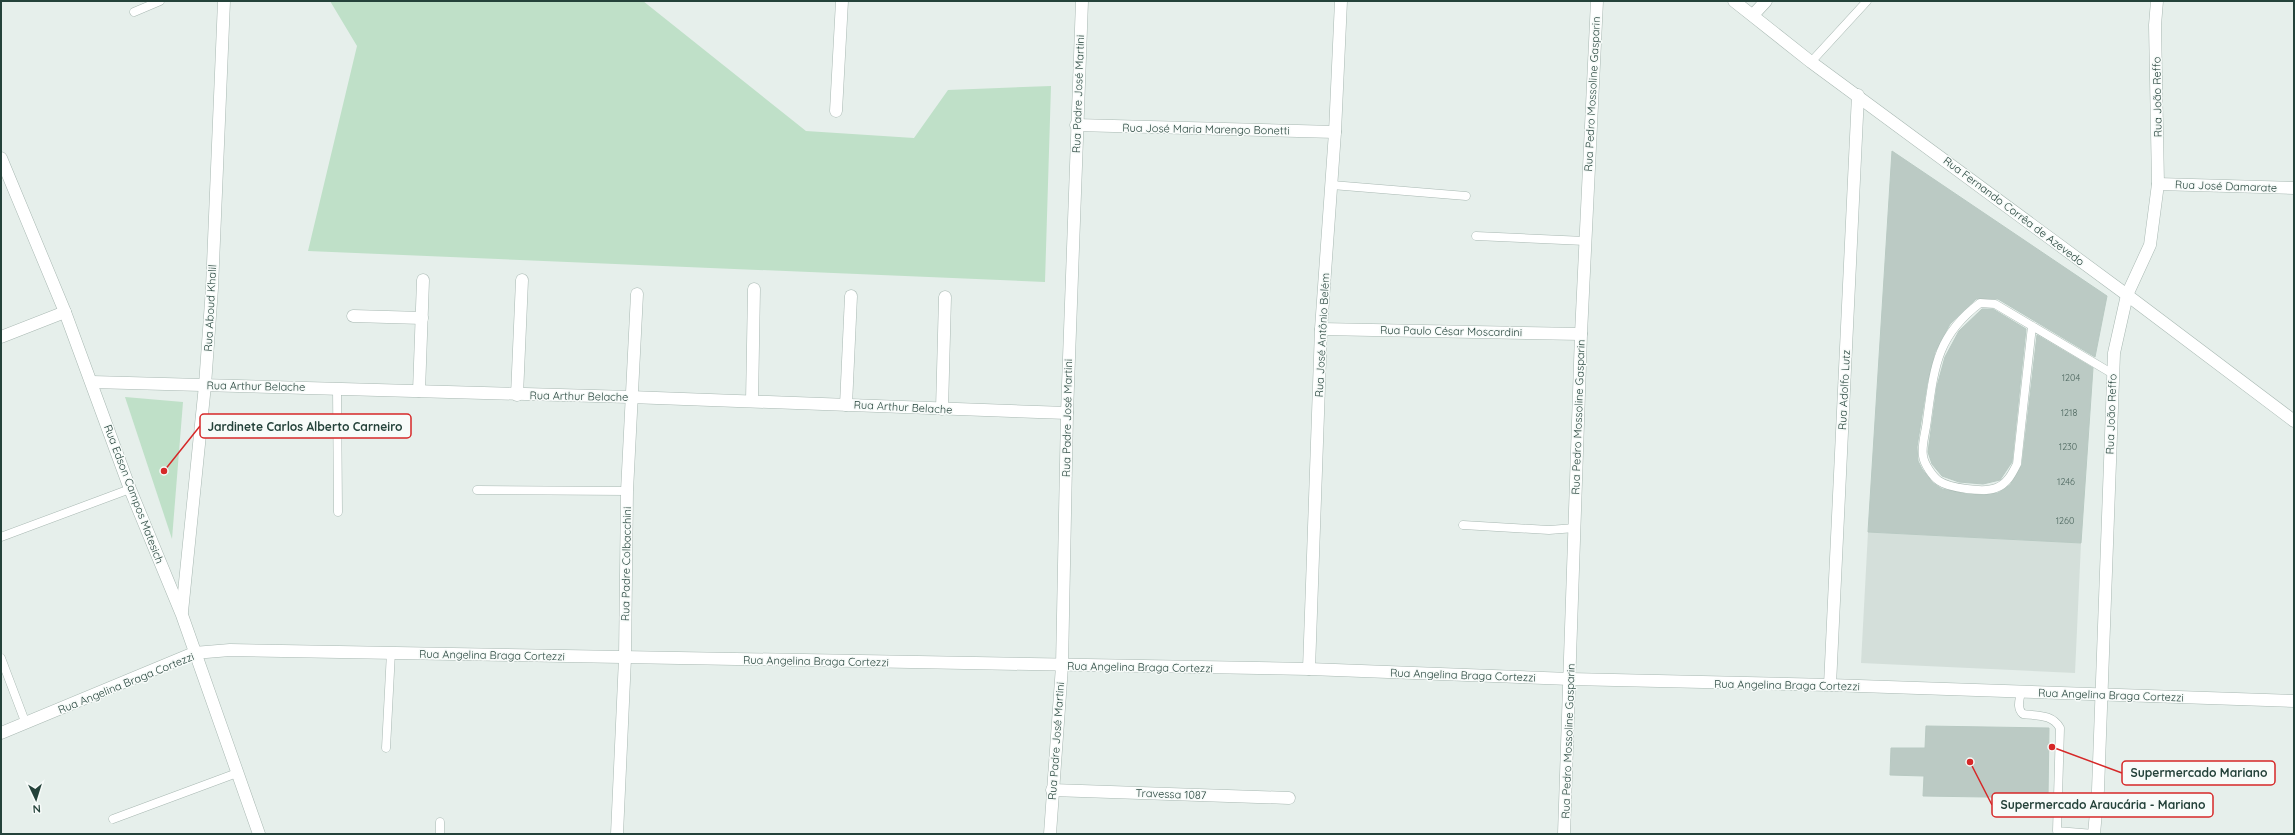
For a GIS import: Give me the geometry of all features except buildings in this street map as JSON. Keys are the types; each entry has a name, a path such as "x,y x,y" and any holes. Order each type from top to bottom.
{"street":[{"name":"Rua Aboud Khalil","path":"182,615 205,385 212,288 224,1"},
{"path":"836,111 842,1"},
{"name":"Rua Padre José Martini","path":"1050,834 1062,666 1067,413 1076,125 1082,1"},
{"name":"Rua José Antônio Belém","path":"1310,669 1321,329 1332,185 1341,1"},
{"name":"Rua Pedro Mossoline Gasparin","path":"1564,834 1581,334 1597,1"},
{"name":"Rua Fernando Corrêa de Azevedo","path":"1734,1 1811,62 1858,95 2294,421"},
{"path":"1753,15 1766,1"},
{"name":"Rua João Reffo","path":"2094,834 2098,790 2114,353 2127,295 2150,245 2158,184 2155,25 2156,1"},
{"name":"Rua Adolfo Lutz","path":"1830,685 1858,95"},
{"name":"Rua José Maria Marengo Bonetti","path":"1076,125 1335,132"},
{"name":"Rua Edson Campos Matesich","path":"1,158 65,312 92,382 130,489 182,615 194,653 259,834"},
{"name":"Rua José Damarate","path":"2158,184 2294,188"},
{"path":"419,391 423,280"},
{"path":"517,395 522,280"},
{"path":"752,402 754,289"},
{"name":"Rua Padre Colbacchini","path":"617,834 625,658 626,491 630,397 637,294"},
{"path":"846,405 851,296"},
{"path":"942,409 945,297"},
{"path":"1,337 65,312"},
{"path":"353,316 422,318"},
{"name":"Rua Paulo César Moscardini","path":"1321,329 1581,334"},
{"name":"Rua Arthur Belache","path":"92,382 630,397 1067,413"},
{"name":"Rua Angelina Braga Cortezzi","path":"1,734 194,653 230,650 1062,666 1310,669 1570,679 1830,685 2294,701"},
{"name":"Travessa 1087","path":"1052,790 1290,798"}],"lane":[{"path":"134,12 160,1"},
{"path":"1811,62 1867,1"},
{"path":"1332,185 1466,196"},
{"path":"1476,236 1585,241"},
{"path":"2032,326 2017,464 2011,478 1996,488 1980,492 1940,482 1930,472 1922,457 1934,370 1946,337 1964,315 1980,303 1995,304 2113,374"},
{"path":"337,388 339,412 338,512"},
{"path":"1,537 130,489"},
{"path":"477,490 626,491"},
{"path":"1463,525 1549,530 1575,528"},
{"path":"386,748 391,652"},
{"path":"1,658 26,724"},
{"path":"2022,691 2019,707 2020,712 2023,714 2049,717 2056,721 2060,728 2057,831 2094,834"},
{"path":"113,819 237,773"},
{"path":"440,822 440,834"}],"shaded area":[{"path":"1868,532 2081,543 2075,673 1861,663"}],"green space":[{"path":"330,1 643,1 806,131 914,138 948,90 1051,86 1045,282 308,251 357,46"},
{"path":"125,397 183,402 172,539"}],"place":[{"name":"Jardinete Carlos Alberto Carneiro","path":"164,471"},
{"name":"Supermercado Mariano","path":"2052,747"},
{"name":"Supermercado Araucária - Mariano","path":"1970,762"}]}
